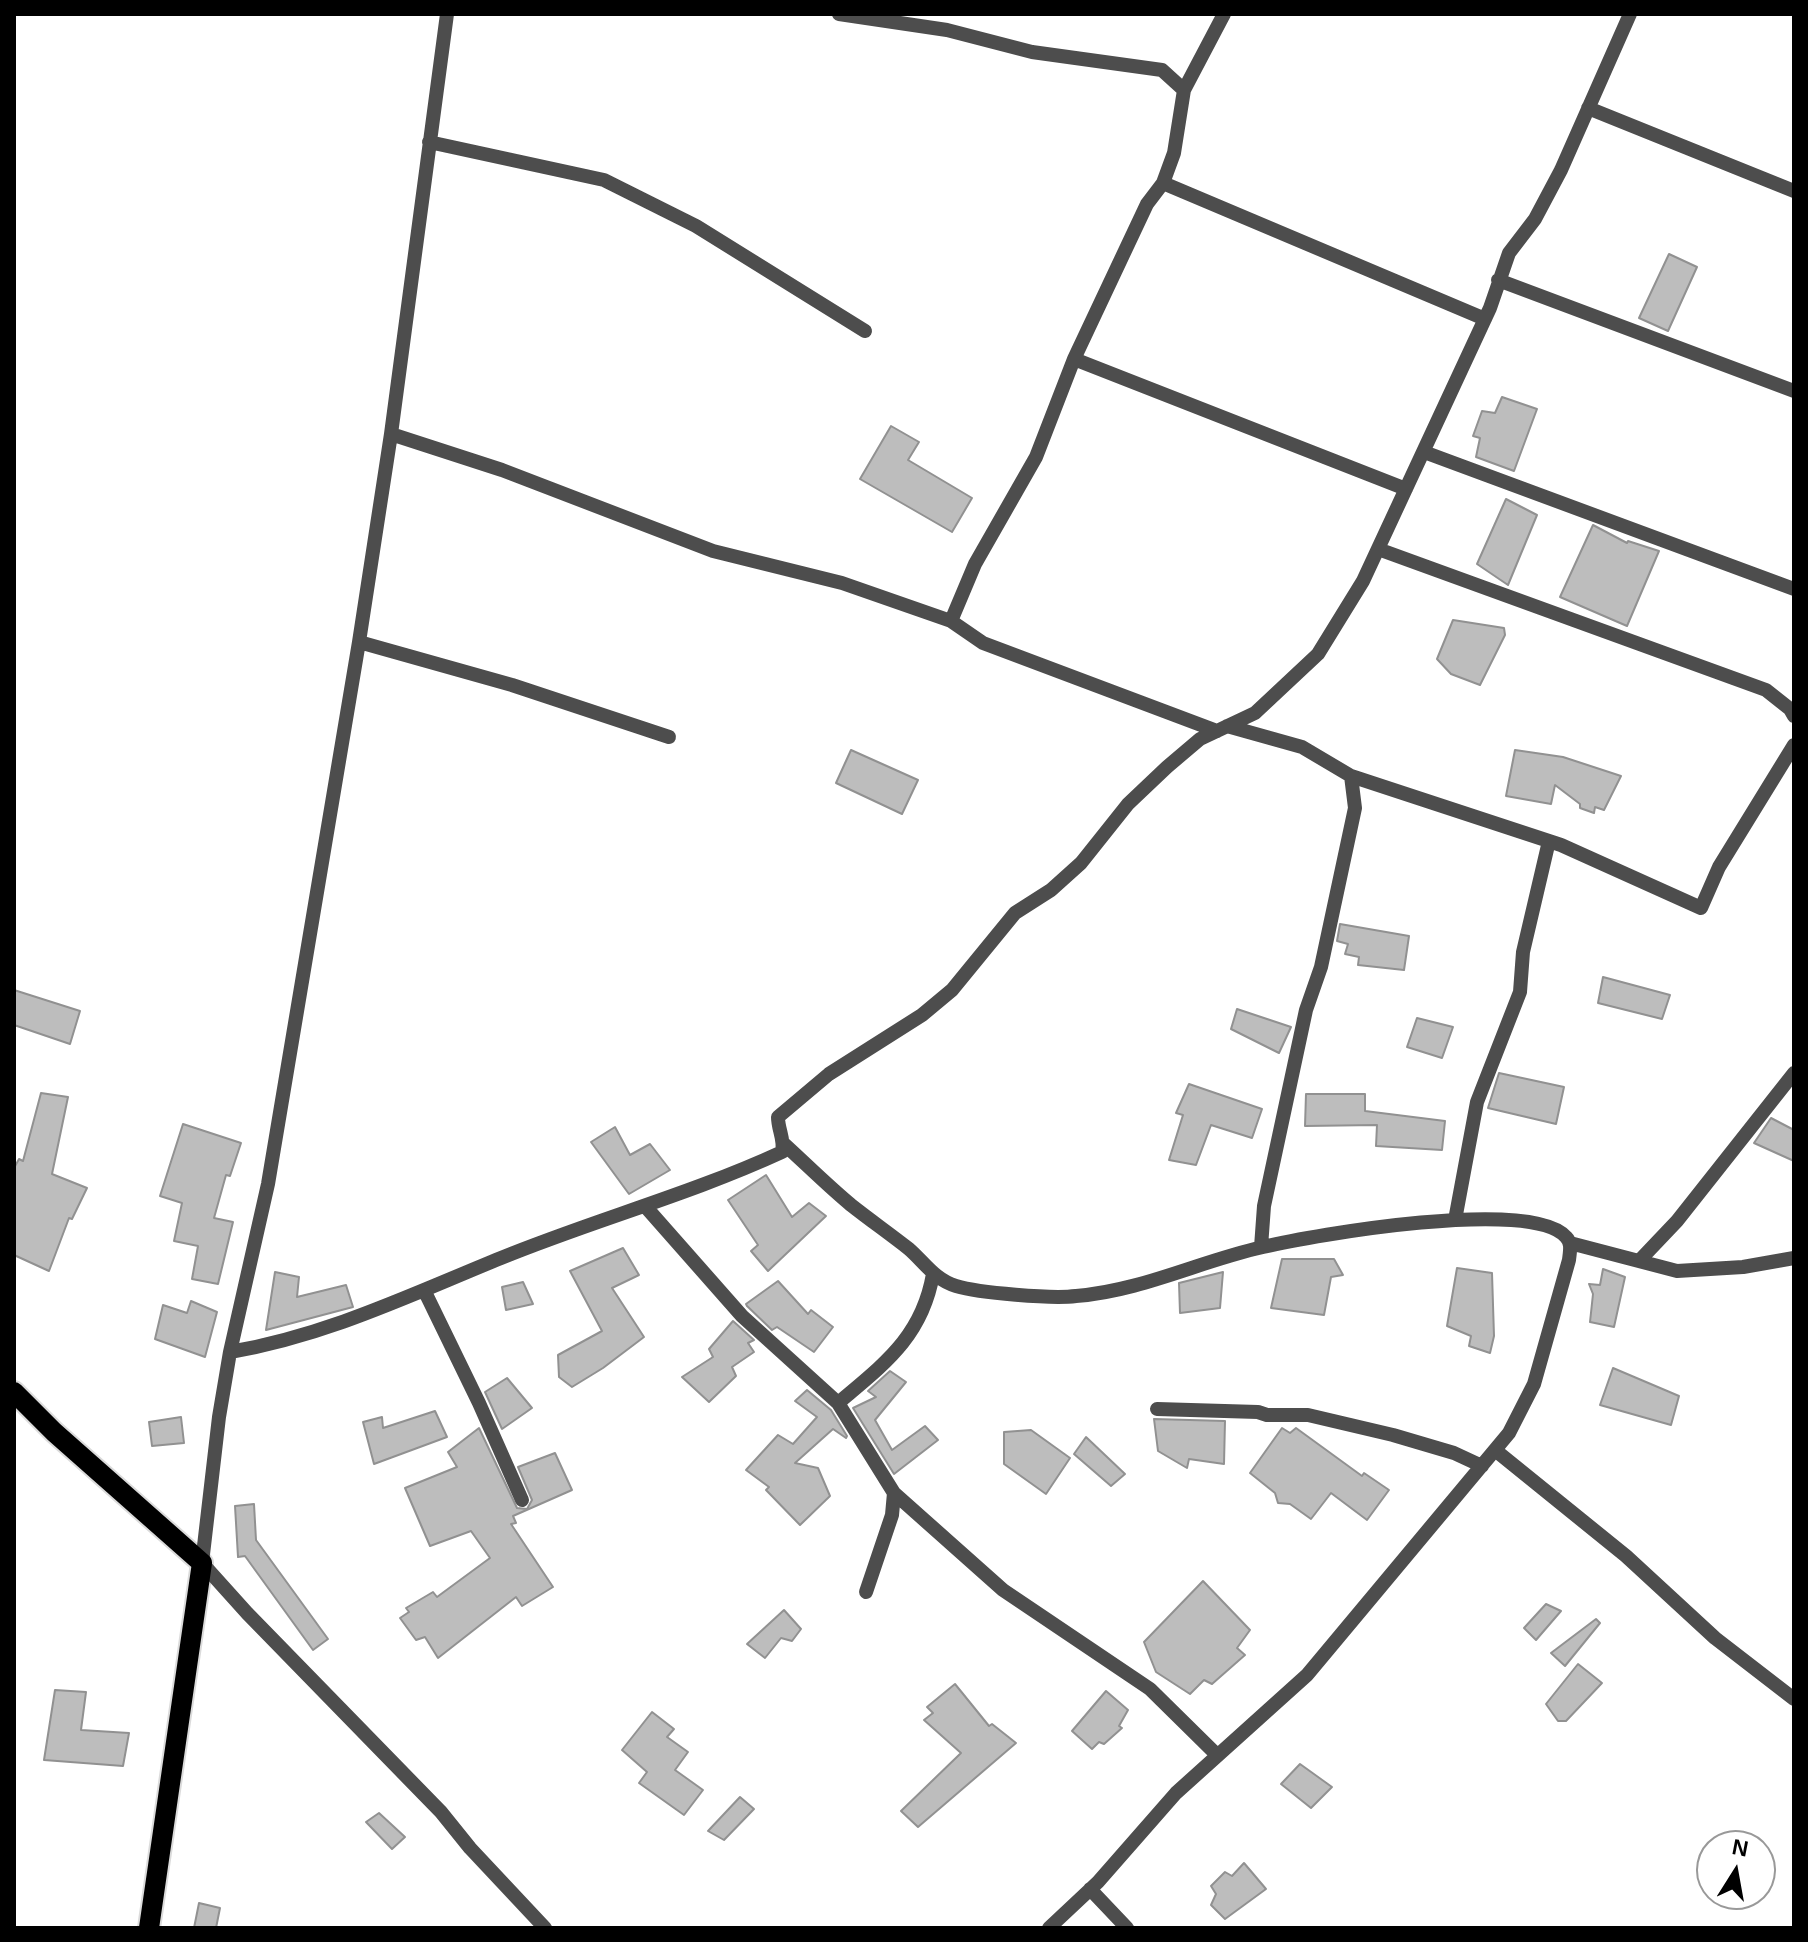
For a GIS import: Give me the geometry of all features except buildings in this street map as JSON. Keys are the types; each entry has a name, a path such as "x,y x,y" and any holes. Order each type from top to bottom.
{"main road":[{"path":"14,1392 54,1432 202,1563 149,1928"}],"street":[{"path":"447,14 391,434 359,642 268,1184 230,1352 202,1563 441,1812 470,1848 545,1928"},
{"path":"839,14 947,30 1032,52 1162,70 1184,90"},
{"path":"951,621 975,564 1036,457 1074,359 1147,204 1163,183 1174,153 1184,90 1224,14"},
{"path":"1049,1928 1090,1889 1176,1793 1307,1675 1509,1433 1534,1384 1566,1273 1570,1243 1553,1227 1518,1222 1455,1220 1343,1232 1261,1247 1179,1273 1075,1297 953,1286 933,1274 914,1254 850,1204 784,1144 778,1129 778,1117 829,1074 922,1015 952,990 1015,913 1051,890 1102,839 1128,804 1200,739 1255,713 1318,654 1363,581 1485,319 1509,253 1535,219 1561,170 1630,14"},
{"path":"1588,108 1794,191"},
{"path":"429,142 604,180 696,226 865,331"},
{"path":"1163,183 1485,319"},
{"path":"1498,280 1794,391"},
{"path":"1074,359 1406,489"},
{"path":"391,434 502,470 713,551 842,583 951,621 983,643 1222,729 1302,747 1351,776 1549,841 1701,908 1719,867 1794,745"},
{"path":"1424,452 1794,589"},
{"path":"1378,549 1766,690 1790,709 1794,716"},
{"path":"359,642 512,685 669,737"},
{"path":"1261,1247 1264,1206 1296,1055 1306,1010 1321,967 1353,821 1355,808 1351,776"},
{"path":"1455,1220 1477,1102 1520,992 1523,952 1549,841"},
{"path":"1639,1261 1677,1221 1794,1073"},
{"path":"230,1352 280,1344 425,1292 502,1258 751,1166 782,1152 784,1144"},
{"path":"645,1206 742,1316 838,1403 894,1493 1003,1590 1150,1689 1217,1755"},
{"path":"1570,1243 1677,1271 1743,1267 1794,1258"},
{"path":"838,1403 886,1363 908,1337 928,1300 933,1274"},
{"path":"425,1292 522,1500"},
{"path":"1157,1409 1308,1415 1393,1435 1454,1453 1482,1466"},
{"path":"1495,1450 1626,1556 1715,1638 1794,1699"},
{"path":"866,1592 892,1515 894,1493"},
{"path":"1090,1889 1127,1928"}]}
